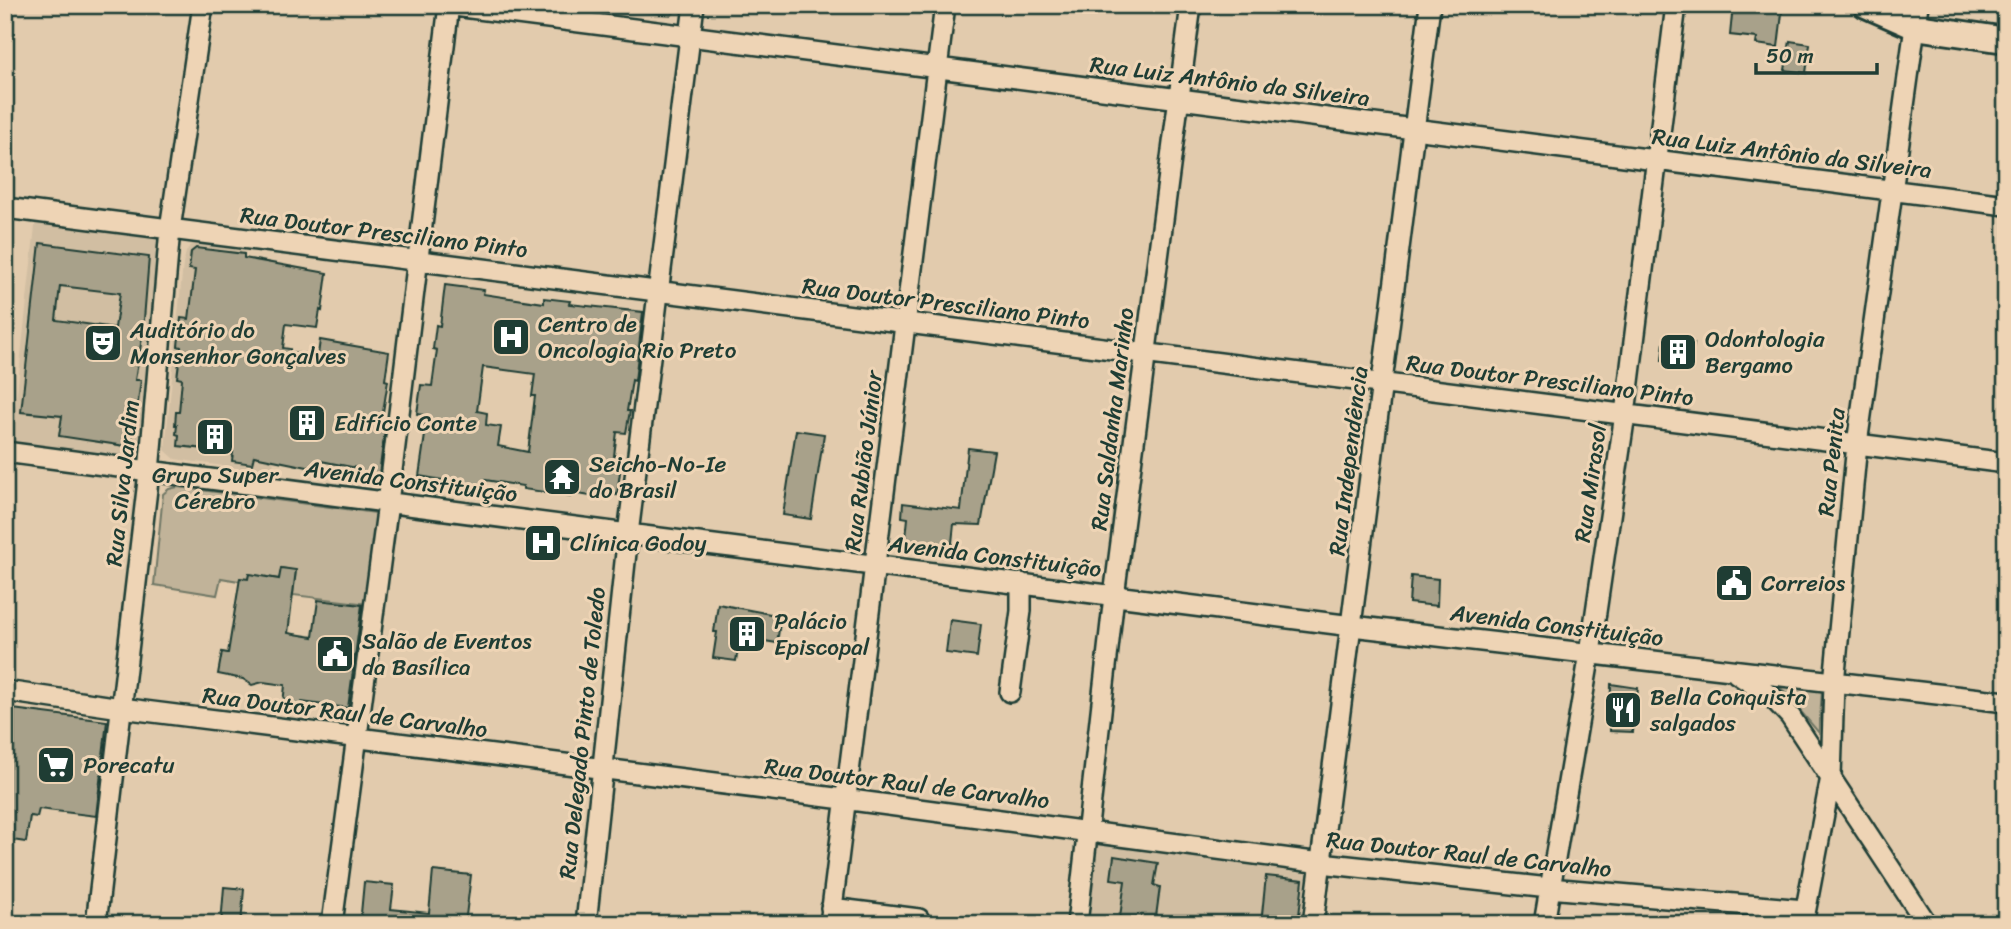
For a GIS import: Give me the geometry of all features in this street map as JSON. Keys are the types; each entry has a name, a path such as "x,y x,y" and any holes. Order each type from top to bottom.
{"main road":[{"path":"1866,5 2006,40"}],"street":[{"name":"Rua Silva Jardim","path":"96,924 149,472 170,229 203,5"},
{"name":"Rua Luiz Antônio da Silveira","path":"448,5 2006,205"},
{"path":"334,923 448,5"},
{"name":"Rua Delegado Pinto de Toledo","path":"586,924 628,534 694,5"},
{"name":"Rua Rubião Júnior","path":"830,916 945,5"},
{"name":"Rua Saldanha Marinho","path":"1077,924 1114,596 1191,5"},
{"name":"Rua Independência","path":"1313,924 1430,5"},
{"name":"Rua Mirasol","path":"1544,924 1590,653 1625,414 1676,5"},
{"name":"Rua Penita","path":"1804,917 1831,778 1834,683 1857,444 1917,16"},
{"name":"Rua Doutor Presciliano Pinto","path":"5,208 2006,463"},
{"name":"Avenida Constituição","path":"5,452 1352,626 2006,702"},
{"path":"1010,692 1021,611 1021,583"},
{"path":"1732,670 1772,697 1790,716 1927,924"},
{"name":"Rua Doutor Raul de Carvalho","path":"5,691 1321,863 1804,917"},
{"path":"830,916 919,919"}],"shaded area":[{"path":"590,5 683,5 671,15"},
{"path":"36,217 165,233 143,466 11,448"},
{"path":"196,242 242,251 244,254 240,283 278,432 272,473 175,459 165,450 183,264 186,252"},
{"path":"178,487 380,515 368,604 293,595 296,571 282,568 279,579 249,574 248,579 240,578 239,581 221,578 217,595 154,585 163,494"},
{"path":"1772,682 1822,691 1819,733 1781,688"},
{"path":"1097,843 1308,874 1302,924 1088,924"}],"building":[{"path":"1733,5 1783,5 1778,47 1756,44 1757,38 1730,35"},
{"path":"1790,41 1810,44 1806,73 1785,70"},
{"path":"40,243 149,257 143,332 135,380 141,380 132,447 59,436 62,416 21,412","holes":["60,286 120,293 115,328 56,320"]},
{"path":"196,248 244,254 244,258 327,273 317,328 286,324 283,348 290,349 290,352 318,355 320,340 389,352 382,418 382,428 385,429 379,475 321,461 321,466 317,465 317,469 254,456 252,464 232,461 233,452 178,446 179,435 176,434 175,425 182,379 177,378 181,347 178,346 181,318 189,319 195,270 189,269 191,252"},
{"path":"445,285 544,303 544,298 570,301 569,304 643,312 626,433 617,432 614,456 622,457 617,495 597,492 597,497 572,493 571,496 485,480 484,487 419,476 425,435 422,435 425,415 417,414 421,385 432,386 437,350 433,349 436,325 440,326","holes":["483,367 535,374 528,452 498,446 501,427 486,425 487,413 477,411"]},
{"name":"Odontologia Bergamo","path":"1664,342 1694,344 1690,363 1662,360"},
{"path":"796,430 824,434 811,519 783,515"},
{"path":"968,448 994,451 981,525 954,524 951,552 905,547 908,518 902,517 903,503 961,510"},
{"path":"281,568 296,570 288,633 313,637 318,600 362,605 348,708 302,702 301,706 283,704 285,685 263,682 252,685 243,679 218,674 222,652 228,653 240,578 248,579 249,574 279,579"},
{"path":"1411,576 1438,579 1437,606 1409,603"},
{"name":"Palácio Episcopal","path":"718,604 781,616 777,643 740,637 736,661 713,658"},
{"path":"950,620 981,624 977,657 946,653"},
{"name":"Bella Conquista salgados","path":"1611,684 1638,688 1633,732 1610,731"},
{"name":"Porecatu","path":"5,708 107,721 96,816 39,809 37,817 30,816 26,842 5,839"},
{"path":"1114,856 1158,863 1154,885 1160,887 1155,924 1119,924 1125,881 1111,879"},
{"path":"433,871 471,875 465,924 360,924 364,882 394,885 391,909 429,913"},
{"path":"1266,876 1303,880 1298,924 1261,924"},
{"path":"224,887 244,889 241,924 221,924"}],"place":[{"name":"Centro de Oncologia Rio Preto","path":"511,337"},
{"name":"Auditório do Monsenhor Gonçalves","path":"103,343"},
{"name":"Odontologia Bergamo","path":"1678,352"},
{"name":"Edifício Conte","path":"307,423"},
{"name":"Grupo Super Cérebro","path":"215,437"},
{"name":"Seicho-No-Ie do Brasil","path":"562,477"},
{"name":"Clínica Godoy","path":"543,543"},
{"name":"Correios","path":"1734,583"},
{"name":"Palácio Episcopal","path":"747,634"},
{"name":"Salão de Eventos da Basílica","path":"335,654"},
{"name":"Bella Conquista salgados","path":"1623,710"},
{"name":"Porecatu","path":"56,765"}]}
